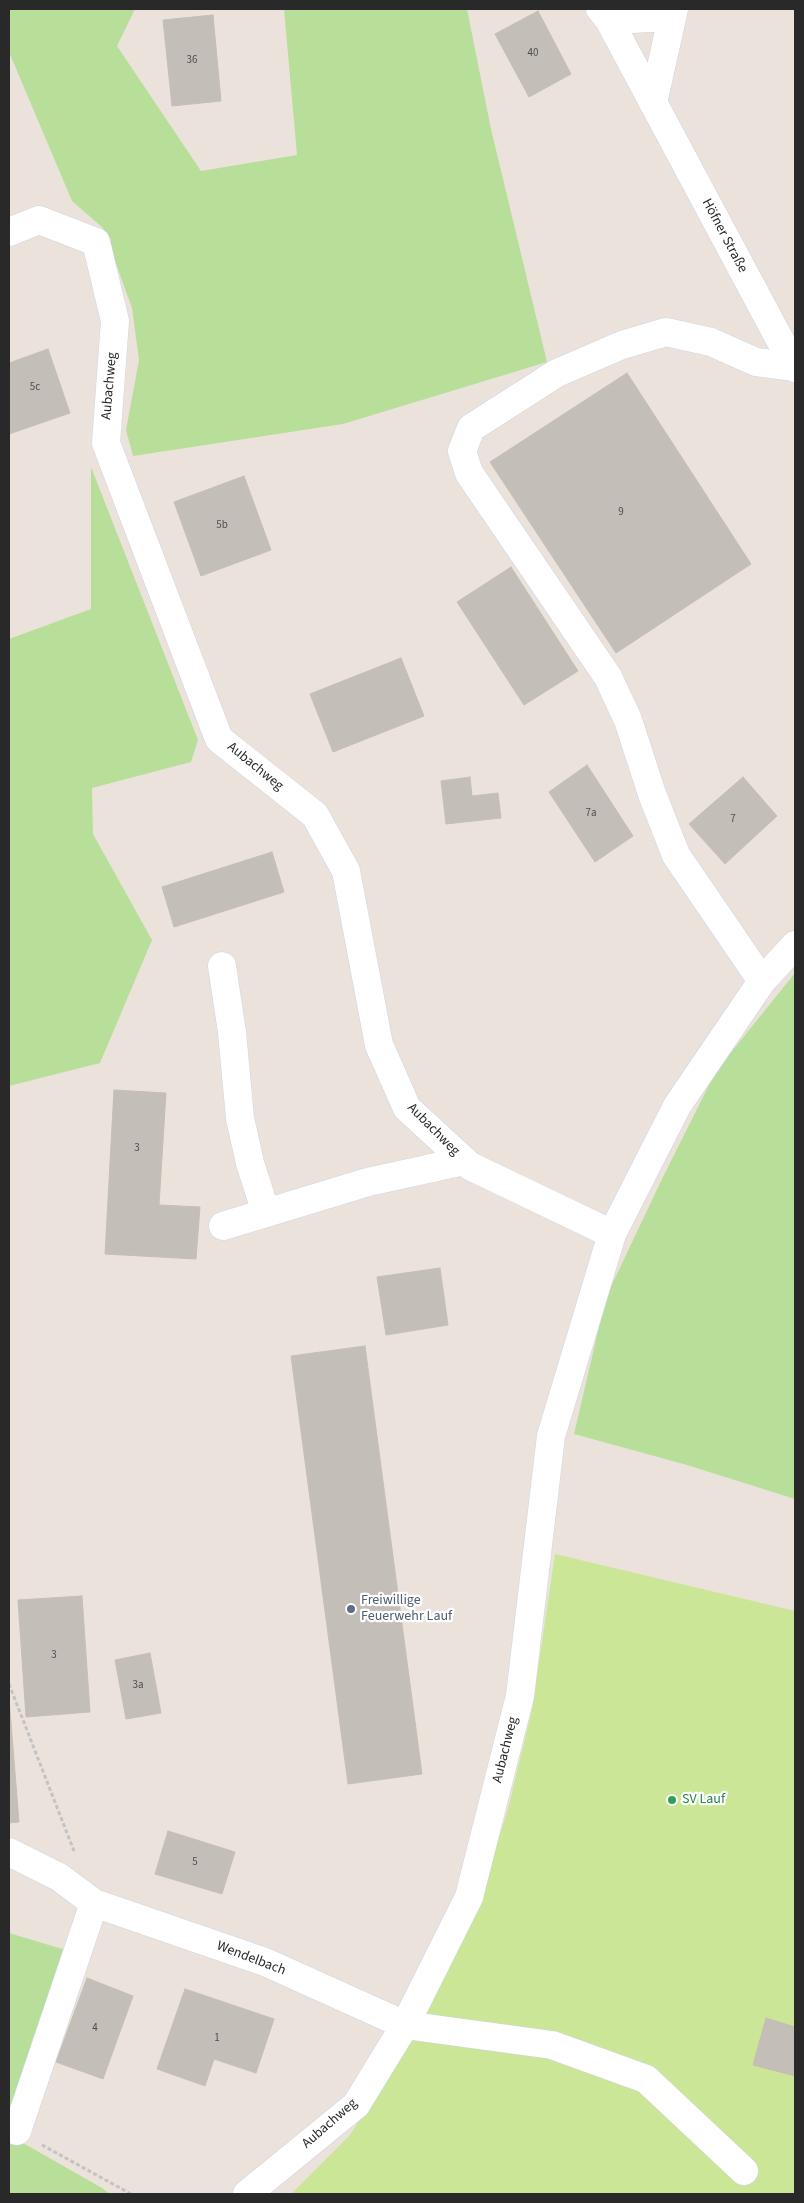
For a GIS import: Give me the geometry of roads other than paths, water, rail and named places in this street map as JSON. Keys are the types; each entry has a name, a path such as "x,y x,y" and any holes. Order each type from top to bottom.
{"street":[{"path":"605,15 673,13 653,103"},
{"name":"Höfner Straße","path":"605,15 795,367"},
{"name":"Aubachweg","path":"9,232 39,220 96,242 116,321 106,443 219,738 315,815 346,872 379,1045 407,1108 470,1166 612,1234"},
{"path":"762,981 676,855 652,794 628,720 608,676 469,473 462,451 471,428 557,373 622,345 666,332 710,342 756,362 795,367"},
{"name":"Aubachweg","path":"247,2194 356,2105 405,2025 469,1897 520,1696 550,1436 612,1234 677,1106 762,981 795,945"},
{"path":"222,966 232,1032 240,1118 250,1163 266,1213"},
{"path":"223,1226 368,1182 464,1161"},
{"name":"Wendelbach","path":"9,1852 59,1876 94,1903 266,1962 405,2025 552,2045 646,2080 744,2170"},
{"path":"17,2131 94,1903"}],"place":[{"name":"Freiwillige Feuerwehr Lauf","path":"351,1609"},
{"name":"SV Lauf","path":"672,1800"}]}
